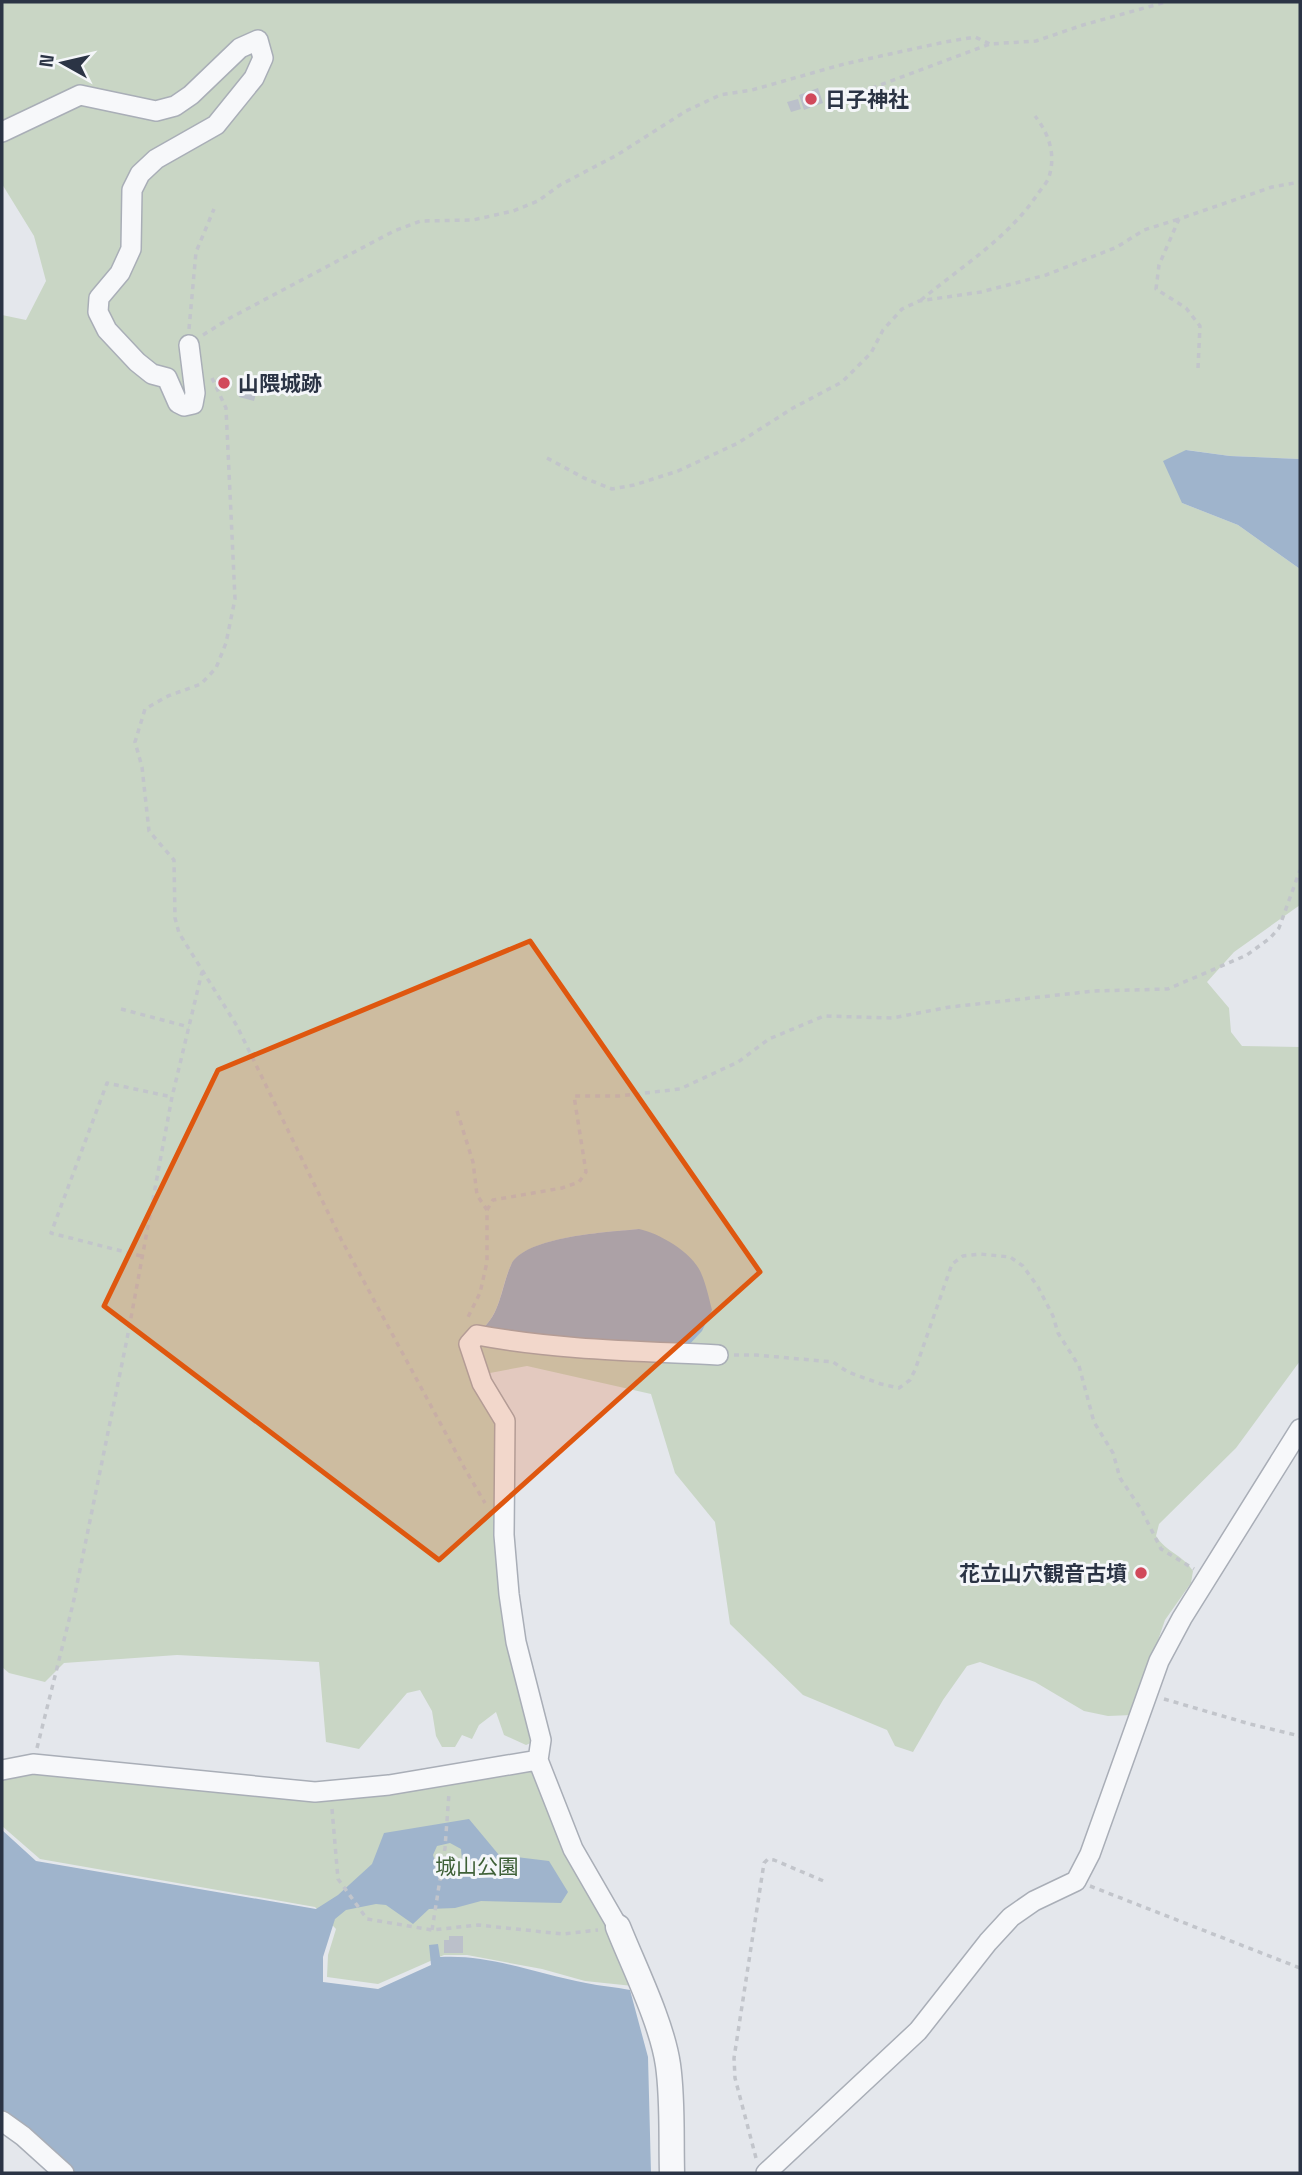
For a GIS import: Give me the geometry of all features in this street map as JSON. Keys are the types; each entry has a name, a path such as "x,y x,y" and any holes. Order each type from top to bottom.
{"street":[{"path":"2,132 80,95 156,111 175,106 191,95 240,48 258,40 263,58 254,78 216,125 156,159 140,174 132,190 131,249 120,273 99,299 97,312 107,330 137,362 152,374 167,378 178,403 184,406 193,404 194,393 188,345"},
{"path":"672,2173 670,2093 663,2041 618,1927 573,1849 538,1760 541,1740 516,1642 504,1535 505,1421 482,1383 469,1344 477,1335 597,1350 718,1355"},
{"path":"761,2167 918,2031 1011,1917 1034,1901 1076,1881 1090,1854 1160,1661 1182,1618 1300,1429"},
{"path":"2,1770 33,1764 314,1792 388,1785 538,1760"},
{"path":"2,2121 64,2173"}],"path":[{"path":"853,95 989,44 1036,41 1166,2"},
{"path":"188,345 230,318 394,231 421,222 473,220 513,211 538,201 560,185 617,155 685,111 720,95 752,90 844,64 945,42 975,37 989,44"},
{"path":"919,302 1007,230 1027,209 1049,177 1052,153 1046,130 1035,116"},
{"path":"547,458 584,478 612,489 678,471 738,443 793,408 842,382 871,353 883,330 902,309 919,302 981,292 1046,275 1117,247 1144,230 1272,187 1300,182"},
{"path":"188,345 189,307 196,252 214,209"},
{"path":"1179,219 1159,265 1156,289 1186,308 1200,326 1198,368"},
{"path":"209,373 226,408 235,599 226,643 216,668 201,684 168,696 145,709 135,742 142,768 149,831 174,860 175,918 180,933 237,1026 359,1273 465,1469 504,1535"},
{"path":"469,1344 462,1339 467,1315 480,1293 487,1262 487,1210 493,1200 562,1188 579,1182 586,1172 574,1096 619,1096 680,1089 738,1062 769,1039 824,1016 892,1018 950,1007 1094,991 1168,989 1247,955 1270,938 1279,928 1300,870"},
{"path":"33,1764 73,1604 127,1339 172,1097 202,970"},
{"path":"121,1009 190,1027"},
{"path":"141,1256 51,1233 107,1083 172,1097"},
{"path":"457,1111 473,1162 477,1195 487,1210"},
{"path":"718,1355 756,1354 833,1362 848,1372 899,1388 910,1380 915,1370 952,1264 962,1256 980,1254 1010,1257 1023,1266 1053,1316 1058,1333 1079,1366 1094,1422 1112,1453 1116,1471 1141,1509 1161,1549 1208,1577"},
{"path":"1147,1694 1300,1737"},
{"path":"432,1930 445,1848 450,1775"},
{"path":"330,1790 338,1879 367,1919 432,1930 478,1925 563,1934 618,1927"},
{"path":"761,2167 735,2078 734,2058 764,1863 768,1859 774,1860 826,1882"},
{"path":"1076,1881 1300,1968"}],"highlighted area":[{"path":"530,941 760,1272 439,1560 104,1306 218,1070"}],"green space":[{"path":"2,2 1300,2 1300,459 1230,456 1187,450 1182,503 1238,525 1300,569 1300,905 1234,952 1207,982 1229,1008 1231,1032 1242,1046 1300,1047 1300,1361 1236,1448 1159,1524 1156,1536 1193,1571 1191,1583 1165,1620 1132,1715 1108,1716 1084,1711 1035,1682 980,1662 967,1666 943,1700 913,1752 895,1746 887,1730 803,1695 730,1624 715,1522 675,1473 651,1394 527,1366 474,1376 497,1423 533,1742 526,1745 504,1735 496,1712 479,1725 472,1739 462,1735 455,1747 442,1747 436,1736 432,1711 420,1690 407,1693 359,1749 326,1742 319,1662 177,1655 64,1663 45,1682 9,1673 2,1667 2,315 26,320 46,281 34,236 2,184","holes":["639,1229 483,1328 494,1314 511,1265 519,1255 569,1237"]},
{"name":"城山公園","path":"531,1768 606,1919 633,1986 585,1981 542,1969 467,1955 444,1955 378,1984 327,1977 328,1955 336,1929 315,1907 40,1859 2,1826 2,1775 22,1770 232,1789"}],"water":[{"path":"1186,450 1230,456 1300,459 1300,569 1238,525 1182,503 1163,461"},
{"path":"639,1229 665,1239 683,1251 703,1277 712,1310 702,1331 687,1347 517,1336 482,1329 493,1315 511,1265 519,1255 532,1248 569,1237"},
{"path":"469,1819 499,1855 549,1861 568,1892 561,1903 481,1901 455,1908 429,1909 413,1924 386,1905 376,1904 346,1910 335,1919 323,1957 323,1982 378,1989 431,1965 429,1945 438,1944 440,1957 495,1962 630,1990 648,2057 651,2173 73,2173 28,2129 2,2110 2,1830 36,1861 316,1909 338,1895 372,1864 384,1833","holes":["450,1843 461,1849 462,1860 455,1868 444,1869 436,1864 433,1855 437,1846"]}],"building":[{"name":"日子神社","path":"818,88 823,103 804,110 799,95"},
{"path":"798,99 801,109 791,112 787,102"},
{"path":"242,386 257,390 254,401 239,397"},
{"path":"449,1936 463,1936 463,1953 444,1953 444,1940 449,1940"}],"place":[{"name":"日子神社","path":"811,99"},
{"name":"山隈城跡","path":"224,383"},
{"name":"花立山穴観音古墳","path":"1141,1573"}]}
